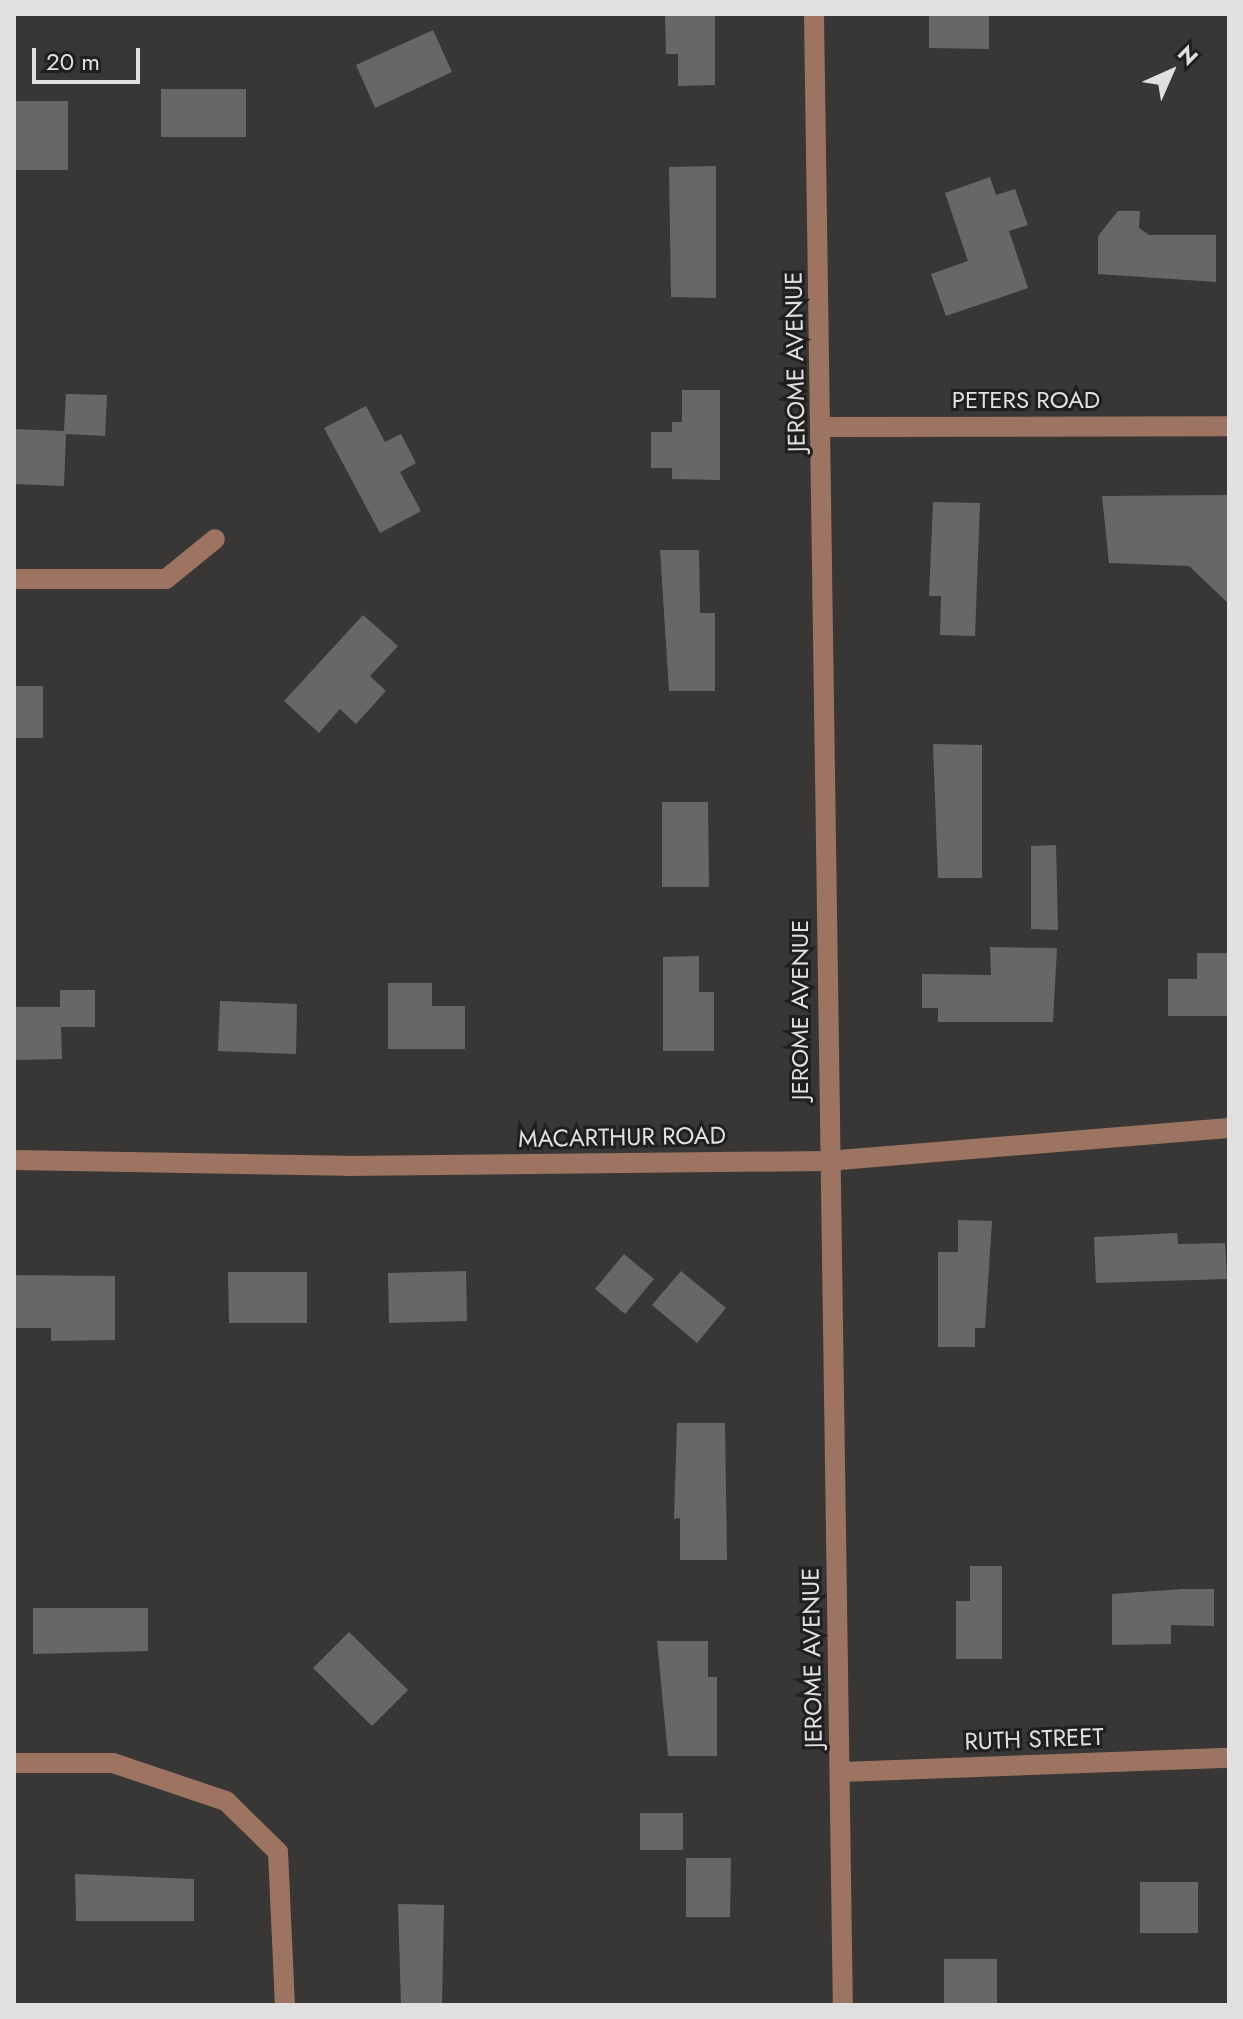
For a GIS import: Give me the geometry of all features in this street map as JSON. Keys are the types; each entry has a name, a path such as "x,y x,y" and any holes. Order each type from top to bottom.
{"street":[{"name":"JEROME AVENUE","path":"814,14 822,427 827,1161 841,1772 843,2005"},
{"name":"PETERS ROAD","path":"822,427 1229,426"},
{"path":"14,579 166,579 215,539"},
{"name":"MACARTHUR ROAD","path":"14,1160 346,1166 827,1161 1229,1128"},
{"name":"RUTH STREET","path":"841,1772 1229,1758"},
{"path":"14,1763 113,1763 226,1801 278,1852 285,2005"}],"building":[{"path":"665,14 715,14 715,85 678,86 678,54 666,54"},
{"path":"929,14 989,14 989,49 929,48"},
{"path":"433,30 452,72 375,108 356,65"},
{"path":"161,89 246,89 246,137 161,137"},
{"path":"14,101 68,101 68,170 14,170"},
{"path":"716,166 716,298 671,297 669,167"},
{"path":"990,177 996,195 1015,189 1028,225 1009,231 1028,288 946,316 931,274 968,261 945,193"},
{"path":"1118,211 1140,211 1139,228 1149,235 1216,235 1216,282 1098,274 1098,236"},
{"path":"682,390 720,390 720,480 672,479 672,468 651,468 651,432 672,432 672,422 682,422"},
{"path":"66,394 107,395 105,436 66,434 64,486 14,484 14,429 64,431"},
{"path":"366,406 385,442 401,434 416,463 400,472 421,511 380,533 324,428"},
{"path":"1229,495 1229,604 1189,566 1109,563 1102,496"},
{"path":"933,502 980,503 975,636 940,635 941,596 929,596"},
{"path":"660,550 699,550 700,613 715,613 715,691 669,691"},
{"path":"363,615 398,646 370,676 386,691 356,724 340,709 319,733 284,701"},
{"path":"14,686 43,686 43,738 14,738"},
{"path":"933,744 982,745 982,878 938,878"},
{"path":"662,802 708,802 709,887 662,887"},
{"path":"1056,845 1058,930 1031,929 1031,846"},
{"path":"990,947 1057,948 1053,1022 938,1022 938,1008 922,1008 922,974 991,975"},
{"path":"1197,953 1229,953 1229,1016 1168,1016 1168,979 1197,979"},
{"path":"699,956 699,992 714,992 714,1051 663,1051 663,957"},
{"path":"388,983 432,983 432,1006 465,1006 465,1049 388,1049"},
{"path":"60,990 95,990 95,1027 61,1027 62,1059 14,1060 14,1007 60,1007"},
{"path":"220,1001 297,1004 296,1054 218,1051"},
{"path":"958,1220 992,1221 985,1328 975,1328 975,1347 938,1347 938,1252 958,1252"},
{"path":"1177,1233 1178,1244 1225,1243 1227,1279 1096,1283 1094,1237"},
{"path":"624,1254 654,1279 625,1314 595,1289"},
{"path":"466,1271 467,1321 389,1323 388,1273"},
{"path":"681,1271 726,1308 697,1343 652,1305"},
{"path":"228,1272 307,1272 307,1323 229,1323"},
{"path":"14,1275 115,1276 115,1340 51,1341 51,1328 14,1328"},
{"path":"677,1423 725,1423 727,1560 680,1560 680,1518 674,1519"},
{"path":"970,1566 1002,1566 1002,1659 956,1659 956,1601 970,1601"},
{"path":"1214,1589 1214,1626 1171,1625 1171,1644 1112,1645 1112,1594"},
{"path":"33,1608 148,1608 148,1651 33,1654"},
{"path":"349,1632 408,1690 372,1726 313,1668"},
{"path":"657,1641 708,1641 708,1677 717,1677 717,1756 668,1756"},
{"path":"640,1813 683,1813 683,1850 640,1850"},
{"path":"686,1858 731,1858 730,1917 686,1917"},
{"path":"75,1874 194,1879 194,1921 76,1921"},
{"path":"1140,1882 1198,1882 1198,1933 1140,1933"},
{"path":"398,1904 444,1905 442,2005 401,2005"},
{"path":"944,1959 997,1959 997,2005 944,2005"}]}
